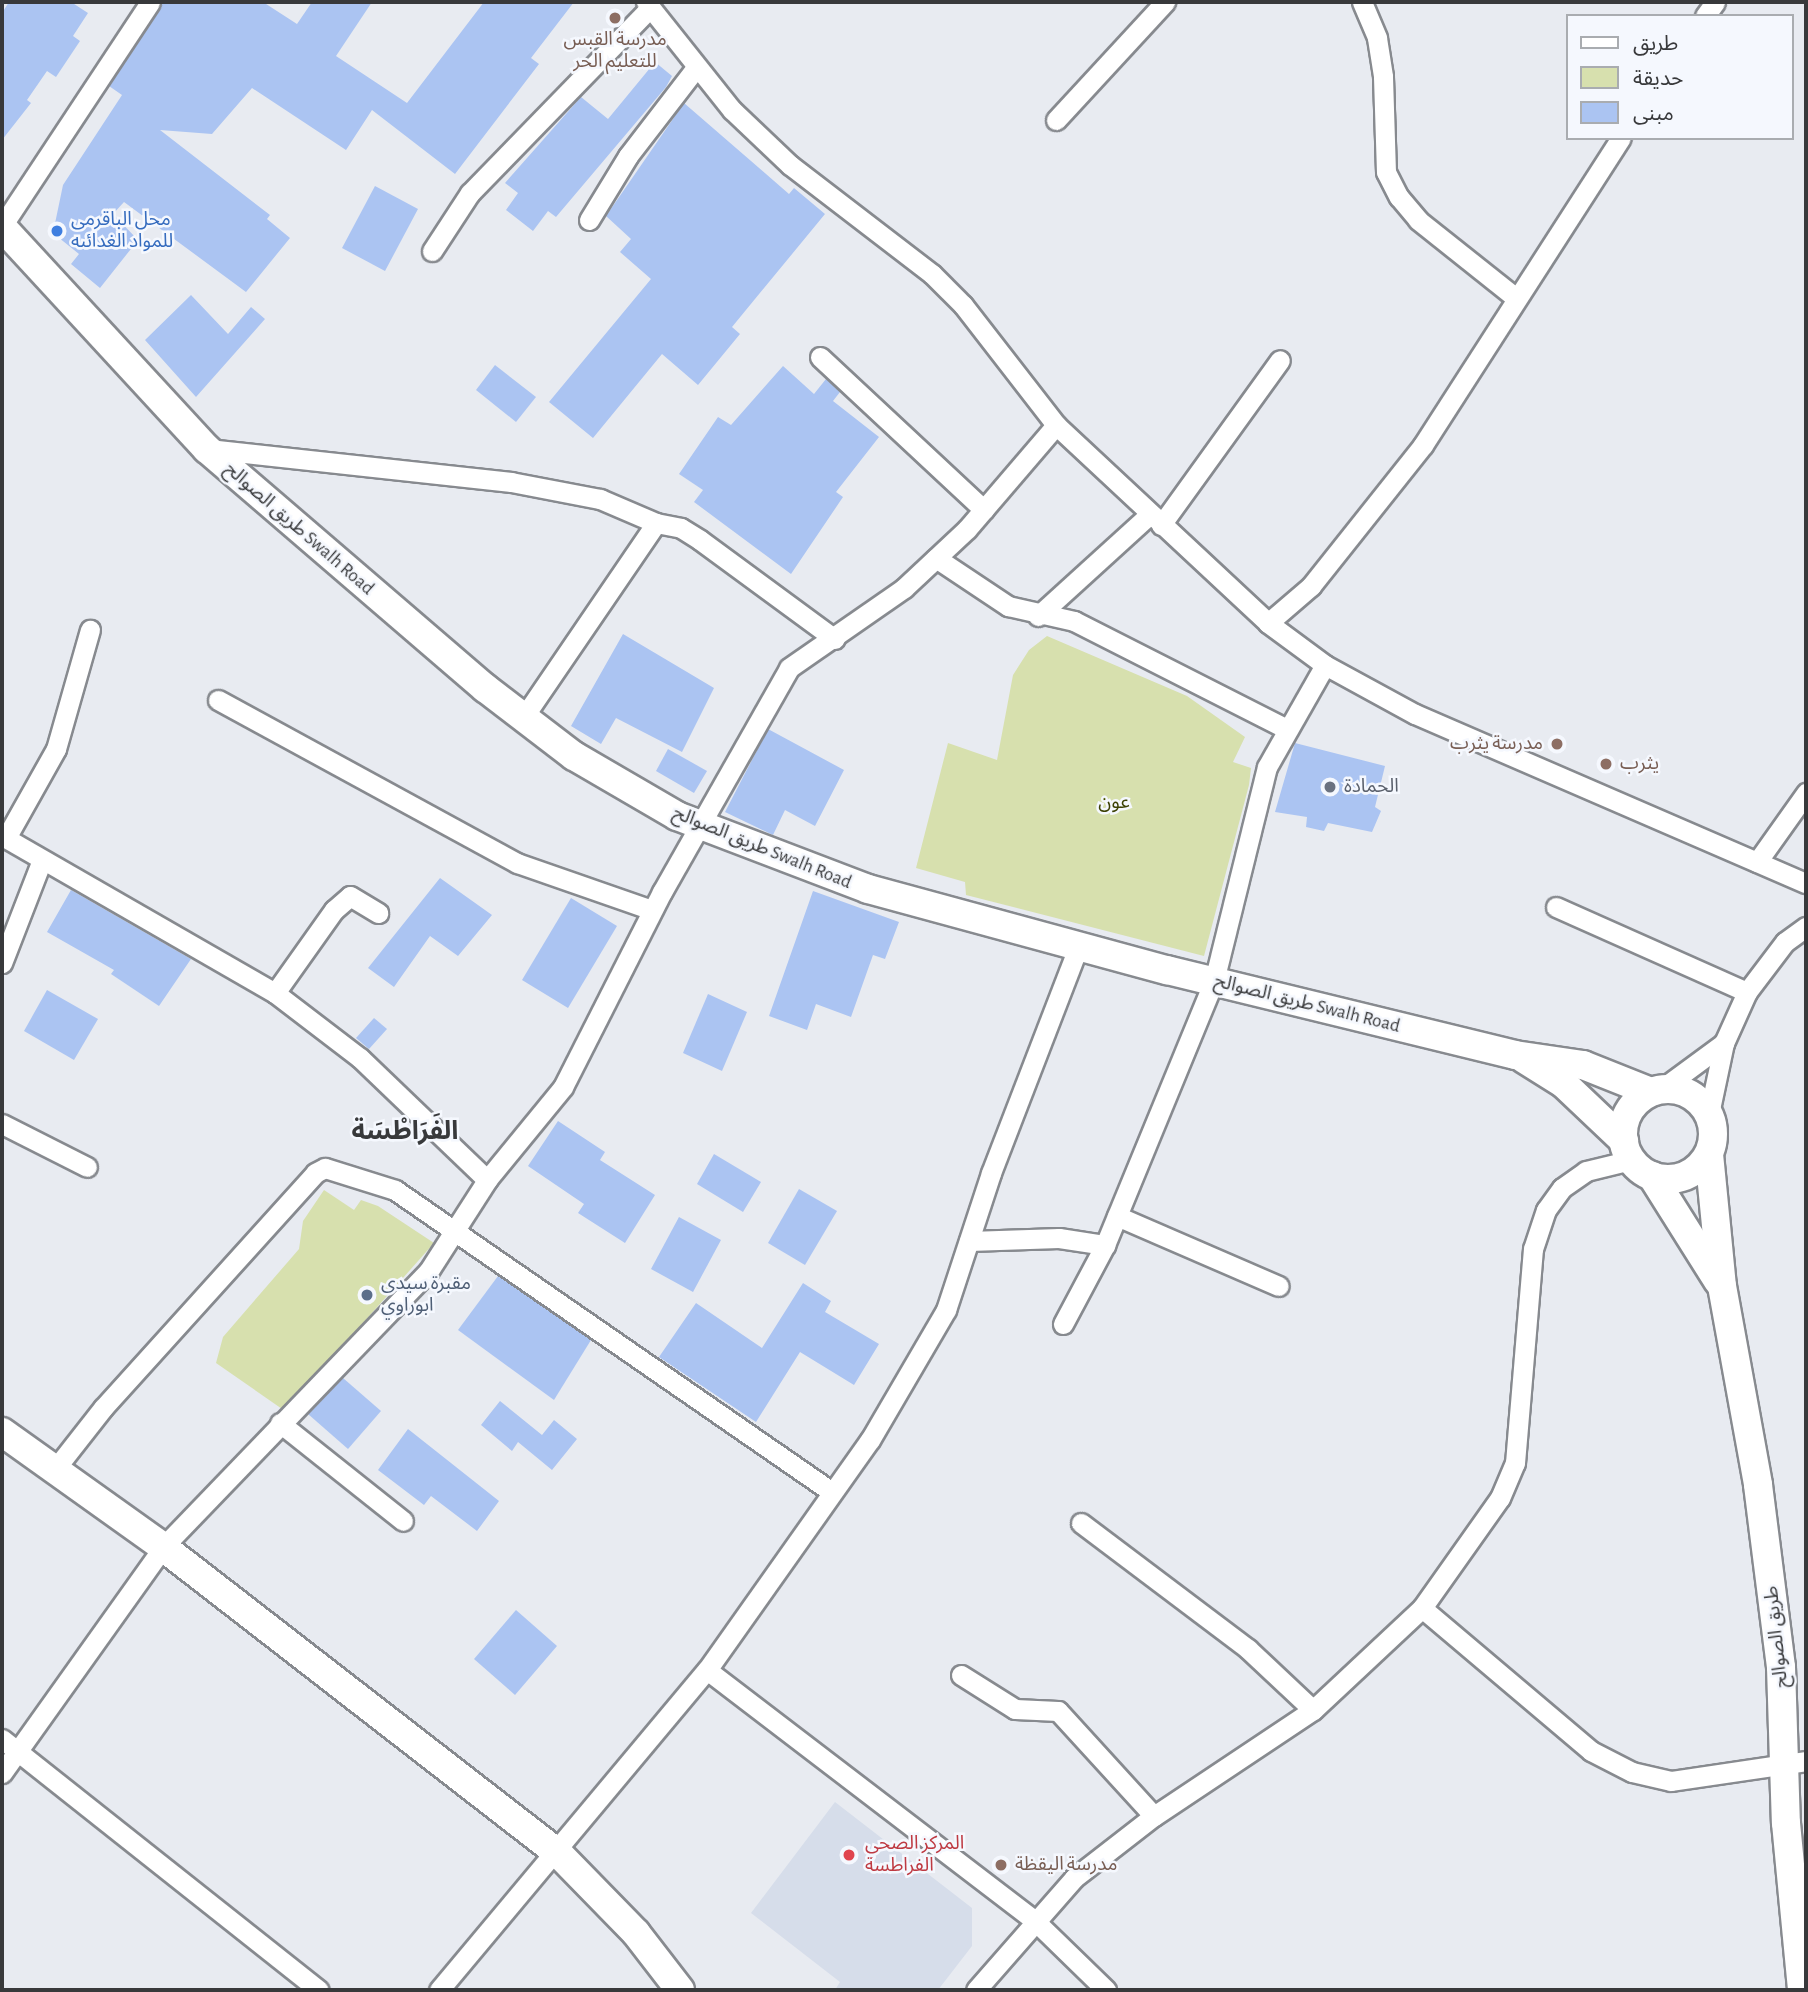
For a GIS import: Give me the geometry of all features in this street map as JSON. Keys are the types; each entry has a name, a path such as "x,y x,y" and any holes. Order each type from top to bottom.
{"street":[{"path":"2,226 150,2"},
{"path":"1056,121 1165,2"},
{"path":"1362,2 1377,38 1383,77 1386,172 1399,197 1418,220 1516,298"},
{"path":"432,251 470,193 648,5 695,69 790,165 932,274 963,305 1056,425 1268,624 1325,665 1415,714 1806,883"},
{"path":"589,220 628,156 695,69"},
{"path":"1268,624 1311,586 1415,455 1619,140"},
{"name":"طريق الصوالح Swalh Road","path":"2,226 207,449 523,718 574,757 698,827 868,889 1078,948 1515,1055"},
{"path":"820,357 984,510"},
{"path":"1038,616 1155,519 1280,360"},
{"path":"2,1773 10,1745 163,1547 428,1272 487,1180 563,1087 652,910 789,668 835,639 936,558 984,510 1056,425"},
{"path":"207,449 511,482 600,499 656,523 681,528 835,639"},
{"path":"523,718 656,523"},
{"path":"936,558 1008,606 1038,616 1074,621 1285,728"},
{"path":"90,630 56,749 4,837 275,993 360,1058 487,1180"},
{"path":"1063,1324 1105,1245 1214,981 1267,767 1285,728 1325,665"},
{"path":"218,700 517,863 652,910"},
{"path":"1756,862 1806,793"},
{"path":"2,963 42,860"},
{"path":"275,993 334,910 351,897 378,913"},
{"path":"1556,907 1747,992"},
{"path":"976,1990 1033,1919 1074,1878 1154,1816 1313,1710 1422,1608 1500,1498 1515,1463 1533,1249 1546,1210 1562,1188 1586,1171 1636,1159 1679,1178 1709,1154 1709,1114 1724,1043 1747,992 1772,956 1806,927"},
{"path":"439,1990 559,1853 707,1670 832,1492 926,1346 962,1270 969,1241 1078,948"},
{"path":"1636,1159 1629,1112 1724,1043"},
{"path":"1515,1055 1583,1065 1657,1090 1690,1094 1709,1114"},
{"path":"1515,1055 1564,1084 1636,1159 1722,1286"},
{"path":"2,1124 87,1167"},
{"name":"طريق الصوالح","path":"1709,1154 1722,1286 1771,1573 1796,1763 1802,1990"},
{"path":"55,1468 103,1408 314,1173 334,1169 395,1190 454,1234 832,1492"},
{"path":"1117,1216 1279,1286"},
{"path":"969,1241 1059,1238 1105,1245"},
{"path":"280,1423 403,1521"},
{"path":"2,1432 163,1547 559,1853 636,1933 680,1990"},
{"path":"1081,1523 1248,1649 1313,1710"},
{"path":"1422,1608 1591,1751 1632,1772 1671,1781 1796,1763"},
{"path":"707,1670 1033,1919 1106,1990"},
{"path":"961,1675 1015,1709 1058,1711 1154,1816"},
{"path":"10,1745 319,1990"}],"shaded area":[{"name":"المركز الصحي الفراطسة","path":"835,1802 972,1908 972,1946 938,1990 835,1990 840,1982 751,1913"}],"green space":[{"name":"عون","path":"1047,636 1187,696 1245,737 1233,762 1251,768 1249,785 1204,956 966,895 965,882 916,868 948,743 997,760 1013,675 1029,650"},
{"path":"324,1190 354,1210 361,1200 378,1206 434,1243 285,1411 216,1363 223,1337 299,1249 303,1221"}],"building":[{"path":"9,2 71,2 88,13 73,36 80,41 56,77 47,71 27,100 31,103 2,140 2,13"},
{"path":"162,2 263,2 297,24 312,2 372,2 336,56 407,103 484,2 574,2 531,58 539,64 455,174 372,110 346,150 252,88 212,134 160,130 270,215 267,219 290,238 246,292 124,202 113,214 138,240 100,288 71,264 79,254 53,233 63,185 122,95 109,86"},
{"path":"655,62 672,76 666,87 556,217 548,211 533,231 506,210 518,193 505,183 581,97 608,119"},
{"path":"684,103 789,194 794,188 825,214 732,327 740,334 698,385 662,354 593,438 549,402 651,279 620,252 631,239 606,216"},
{"path":"375,186 418,209 385,271 342,248"},
{"path":"191,295 228,334 251,307 265,319 196,397 145,340"},
{"path":"495,365 536,397 516,422 476,390"},
{"path":"783,366 814,394 826,379 840,392 833,401 879,437 836,492 843,497 791,574 694,502 703,490 679,474 718,417 731,425"},
{"path":"623,634 714,688 682,752 616,718 601,744 571,726"},
{"path":"768,729 844,770 815,826 785,810 773,835 725,812"},
{"name":"الحمادة","path":"1295,743 1385,766 1375,807 1381,811 1372,832 1328,823 1324,831 1306,827 1307,817 1275,812"},
{"path":"668,749 707,771 694,793 656,771"},
{"path":"440,878 492,915 458,956 430,936 394,987 368,968"},
{"path":"71,890 191,959 159,1006 111,974 114,970 47,932"},
{"path":"813,891 899,922 885,959 873,955 851,1017 816,1004 807,1030 769,1016"},
{"path":"571,898 617,926 568,1008 522,980"},
{"path":"47,990 98,1019 74,1060 24,1031"},
{"path":"708,994 747,1012 722,1071 683,1053"},
{"path":"374,1018 387,1029 369,1049 356,1038"},
{"path":"558,1121 605,1152 600,1160 655,1195 625,1243 578,1213 584,1204 528,1166"},
{"path":"714,1154 761,1182 743,1212 697,1184"},
{"path":"799,1189 837,1211 805,1265 768,1243"},
{"path":"679,1217 721,1240 693,1292 651,1269"},
{"path":"498,1276 591,1340 554,1400 458,1330"},
{"path":"803,1283 831,1301 825,1312 879,1344 854,1385 800,1352 756,1422 659,1357 696,1303 762,1348"},
{"path":"343,1378 381,1411 348,1449 308,1414"},
{"path":"500,1401 542,1435 554,1420 577,1439 552,1470 518,1442 512,1451 481,1425"},
{"path":"408,1429 499,1501 477,1531 431,1496 424,1505 378,1470"},
{"path":"516,1610 557,1646 515,1695 474,1659"}],"place":[{"name":"مدرسة القبس للتعليم الحر","path":"615,18"},
{"name":"محل الباقرمى للمواد الغدائىه","path":"57,231"},
{"name":"مدرسة يثرب","path":"1557,744"},
{"name":"يثرب","path":"1606,764"},
{"name":"الحمادة","path":"1330,787"},
{"name":"مقبرة سيدى ابوراوي","path":"367,1295"},
{"name":"المركز الصحي الفراطسة","path":"849,1855"},
{"name":"مدرسة اليقظة","path":"1001,1865"}],"district":[{"name":"الفَرَاطْسَة","path":"405,1132"}]}
